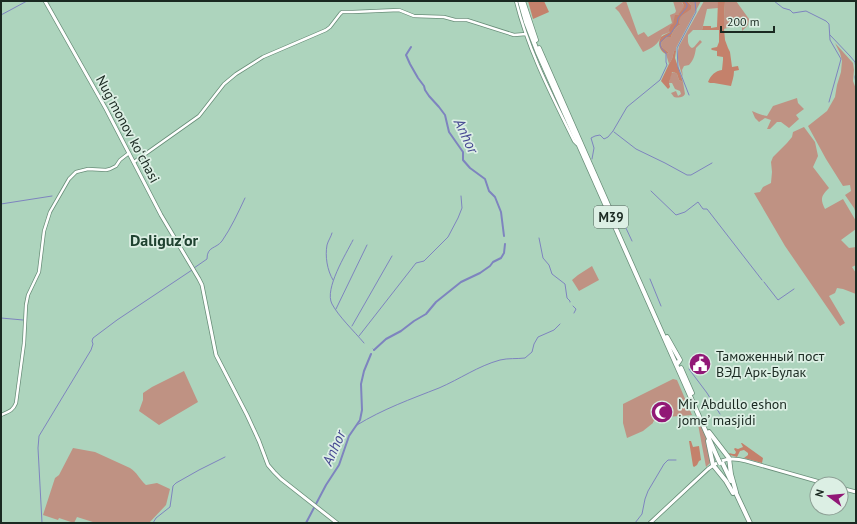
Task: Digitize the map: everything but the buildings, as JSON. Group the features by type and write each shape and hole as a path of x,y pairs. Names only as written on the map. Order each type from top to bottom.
{"highway":[{"name":"M39","path":"522,1 529,29 545,74 579,145 749,523"},
{"name":"M39","path":"522,1 560,104 667,337 680,360 676,361"},
{"path":"526,34 529,29"},
{"path":"707,432 730,458 735,493"},
{"path":"707,432 713,465 735,493"}],"main road":[{"name":"Nugʻmonov koʻchasi","path":"45,1 130,153 159,211 194,269 202,286 216,355 247,415 268,465 277,475 337,523"},
{"path":"650,523 705,471 713,465 730,458 751,462 809,479"}],"street":[{"name":"M39","path":"516,1 526,34 545,74"},
{"path":"134,162 199,116 224,84 236,74 260,58 326,30 342,12 399,10 414,16 444,17 455,20 468,20 514,35 526,34"},
{"path":"1,415 11,411 16,403 24,343 26,305 28,295 39,272 44,231 50,212 70,179 76,172 88,169 110,169 116,166 120,160 130,153"}],"shaded area":[{"path":"528,1 544,1 549,12 533,19"},
{"path":"622,1 626,1 638,35 644,32 648,37 672,23 670,15 676,11 673,1 681,1 684,6 678,15 675,15 675,20 670,32 662,35 654,46 643,52 619,12 615,8 623,2"},
{"path":"681,1 687,1 691,5 691,9 680,17 680,25 674,30 671,37 667,37 661,43 662,47 669,53 666,54 662,51 659,42 662,36 670,32 669,30 673,24 675,15 678,15 682,10 683,3"},
{"path":"687,1 701,1 676,48 676,51 674,51 669,64 666,54 669,53 662,47 661,43 667,37 671,37 674,30 680,25 680,16 691,5"},
{"path":"704,1 718,1 718,8 707,9 702,30 693,30 688,35 688,41 690,47 692,48 700,40 702,42 696,48 691,63 684,66 682,70 683,77 678,62 679,46"},
{"path":"718,1 725,1 725,40 730,52 732,67 738,66 739,70 734,71 731,86 708,82 710,77 717,71 722,70 723,57 717,56 717,51 711,49 717,47 719,42 719,30 702,30 703,26 711,26 711,28 717,27"},
{"path":"725,1 736,1 749,19 748,25 742,31 742,25 740,24 724,29"},
{"path":"835,43 853,63 854,70 853,81 856,89 856,214 854,208 845,195 851,191 850,185 843,186 808,126 827,111 835,97 842,61"},
{"path":"674,51 676,51 675,58 683,82 679,80 677,74 672,72 669,83 670,87 668,89 661,81 672,59"},
{"path":"674,72 677,74 679,80 683,82 685,94 677,98 671,93 676,91 678,96 681,94 680,91 675,89 672,83 669,83 671,73"},
{"path":"797,98 798,103 804,109 796,115 799,119 789,128 781,122 777,122 770,129 767,129 771,120 765,118 759,122 755,118 752,111 767,116 773,106"},
{"path":"804,127 815,142 818,156 813,167 829,188 824,193 822,198 822,203 825,209 843,199 856,221 856,229 841,240 849,248 856,247 856,265 852,267 856,273 856,294 837,288 835,293 829,296 845,323 840,326 785,246 754,193 760,192 763,187 771,183 771,162 773,157 792,137 793,132"},
{"path":"592,266 599,280 579,291 572,280"},
{"path":"184,371 198,402 159,425 139,411 143,400 143,393"},
{"path":"673,379 677,380 692,415 658,417 643,431 627,438 623,423 623,404"},
{"path":"698,418 706,436 711,462 706,467 697,419"},
{"path":"689,441 691,441 693,447 699,446 701,460 694,467 693,466"},
{"path":"741,443 763,458 762,463 744,458 748,455 748,453 744,450 740,451 737,457 730,455 729,453 735,454 735,448 738,449 743,447"},
{"path":"73,448 95,452 130,468 146,485 157,483 170,489 166,505 149,523 96,523 77,517 74,523 43,515 55,478 59,475"}],"waterway":[{"path":"1,15 27,1"},
{"path":"592,159 594,148 591,138 600,135 604,139 608,137 627,107 660,80 667,65 666,53 661,47 660,43 672,32 677,24 678,18 687,7 687,4 684,1"},
{"path":"689,95 678,67 677,48 696,12 695,1"},
{"path":"774,1 793,13 806,11 829,24 830,40 841,59 829,102"},
{"path":"830,35 855,62 856,69"},
{"name":"Anhor","path":"411,47 406,55 410,64 429,96 445,115 449,132 463,152 463,160 470,168 485,179 489,191 495,197 501,212 504,236"},
{"path":"856,72 856,84"},
{"path":"614,132 636,149 687,175 691,175 712,163"},
{"path":"651,191 676,215 685,212 698,202 703,209 707,209 762,280"},
{"path":"1,204 52,196"},
{"path":"359,336 416,263 424,261 448,237 462,208 461,196"},
{"path":"194,268 207,259 207,255 210,250 220,244 245,198"},
{"path":"618,211 632,241"},
{"path":"332,233 327,245 326,254 328,267 333,280"},
{"path":"539,238 543,258 549,265 552,274 565,284 567,298 570,302"},
{"path":"353,240 333,281 330,298 339,314 364,343"},
{"name":"Anhor","path":"374,350 386,339 426,314 436,302 461,282 480,273 493,262 501,258 504,253 505,244"},
{"path":"336,309 367,245"},
{"path":"352,326 392,256"},
{"path":"42,523 38,448 39,436 91,350 93,338 117,320 192,270"},
{"path":"650,279 661,306"},
{"path":"764,282 778,300 794,289"},
{"path":"573,306 576,309 574,313"},
{"path":"1,318 23,320"},
{"path":"357,425 387,409 439,388 484,366 503,359 525,358 532,352 538,337 554,330 560,324"},
{"name":"Anhor","path":"306,523 326,485 339,465 349,436 360,420 362,410 361,384 364,371 371,354"},
{"path":"689,369 707,393 720,414"},
{"path":"153,523 156,518 170,507 173,486 176,483 225,457"},
{"path":"635,523 642,514 648,491 664,464 668,460 676,460"}],"place":[{"name":"Таможенный пост ВЭД Арк-Булак","path":"700,364"},
{"name":"Mir Abdullo eshon jome’ masjidi","path":"662,412"}],"district":[{"name":"Daliguz'or","path":"164,240"}]}
